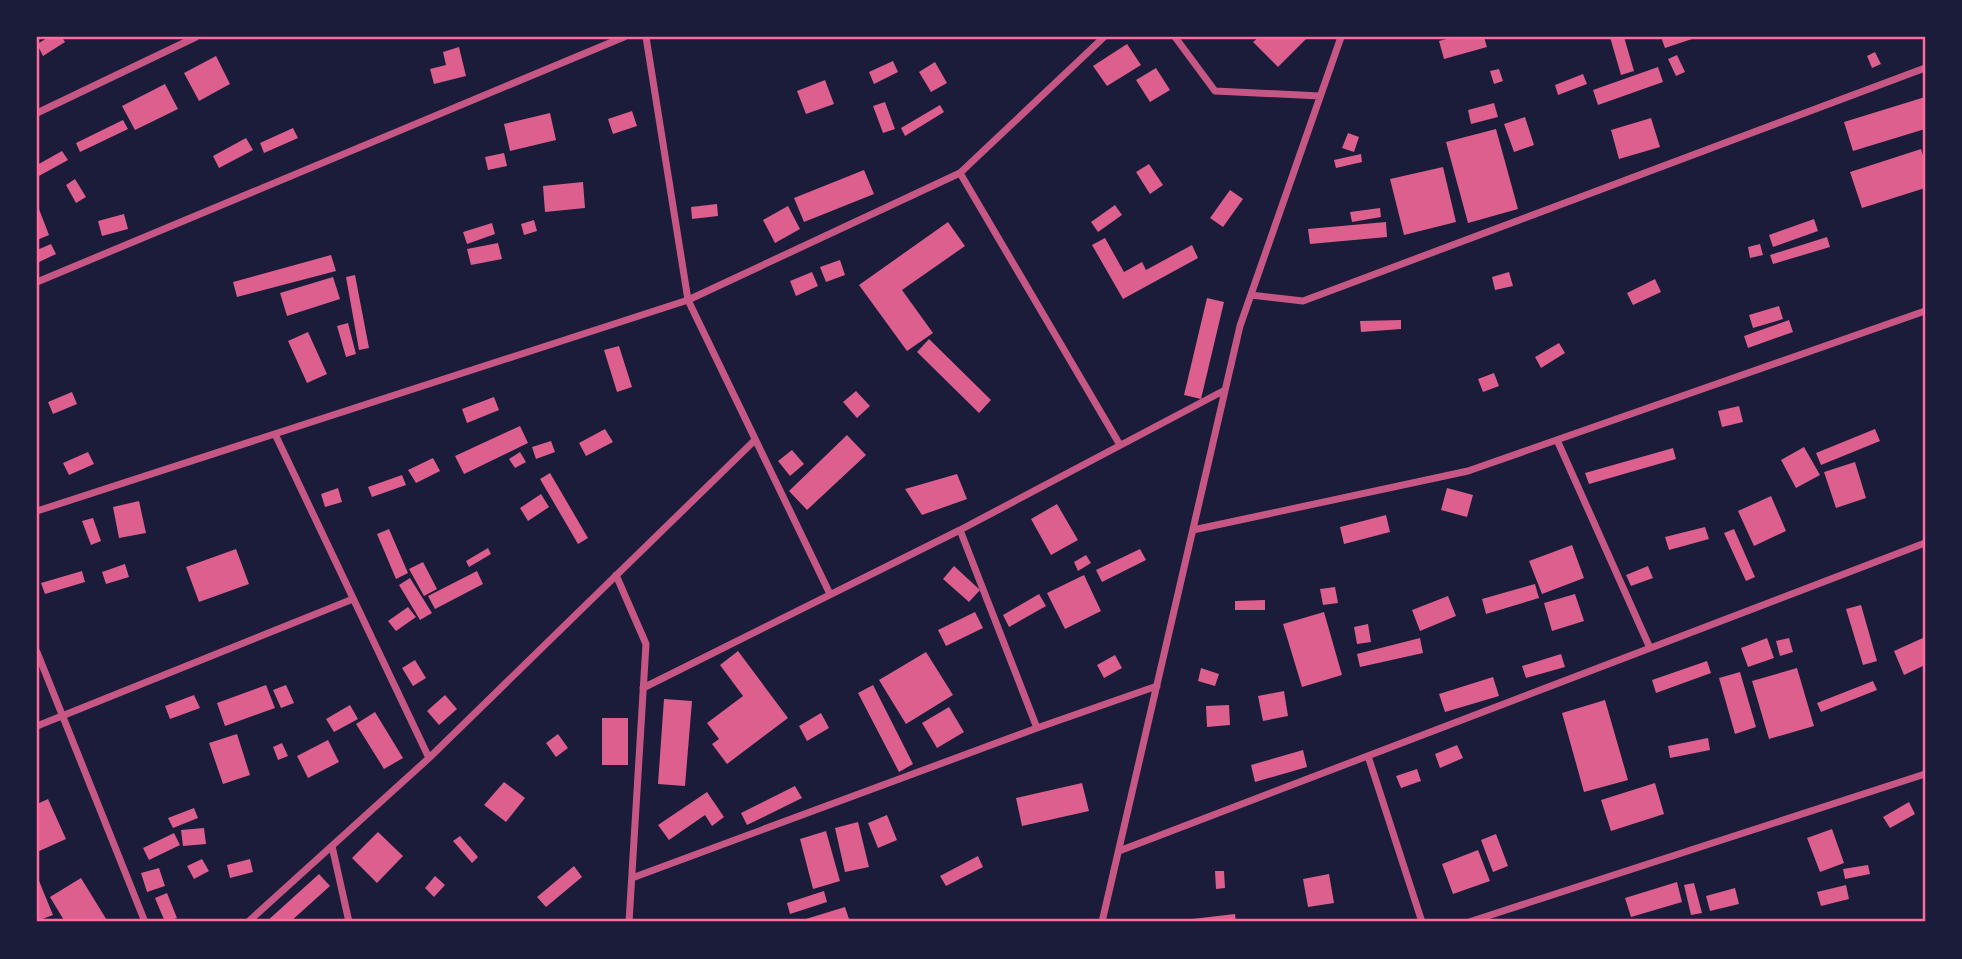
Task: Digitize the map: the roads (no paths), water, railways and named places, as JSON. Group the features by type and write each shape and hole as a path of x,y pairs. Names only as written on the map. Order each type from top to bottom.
{"street":[{"path":"37,113 195,37"},
{"path":"37,282 624,37"},
{"path":"646,37 688,300 830,594"},
{"path":"37,511 688,300 960,173 1104,37"},
{"path":"1175,37 1215,90 1320,96"},
{"path":"1102,922 1240,326 1341,37"},
{"path":"1251,295 1303,301 1925,68"},
{"path":"960,173 1120,445"},
{"path":"1193,530 1468,471 1925,311"},
{"path":"643,688 960,530 1225,390"},
{"path":"275,434 429,758"},
{"path":"248,922 429,758 755,440"},
{"path":"1556,440 1650,648"},
{"path":"960,530 1037,728"},
{"path":"1119,851 1925,543"},
{"path":"616,575 646,644 629,922"},
{"path":"37,726 353,599"},
{"path":"37,652 145,922"},
{"path":"632,878 1157,686"},
{"path":"1367,756 1422,922"},
{"path":"1469,922 1925,774"},
{"path":"332,846 349,922"}]}
